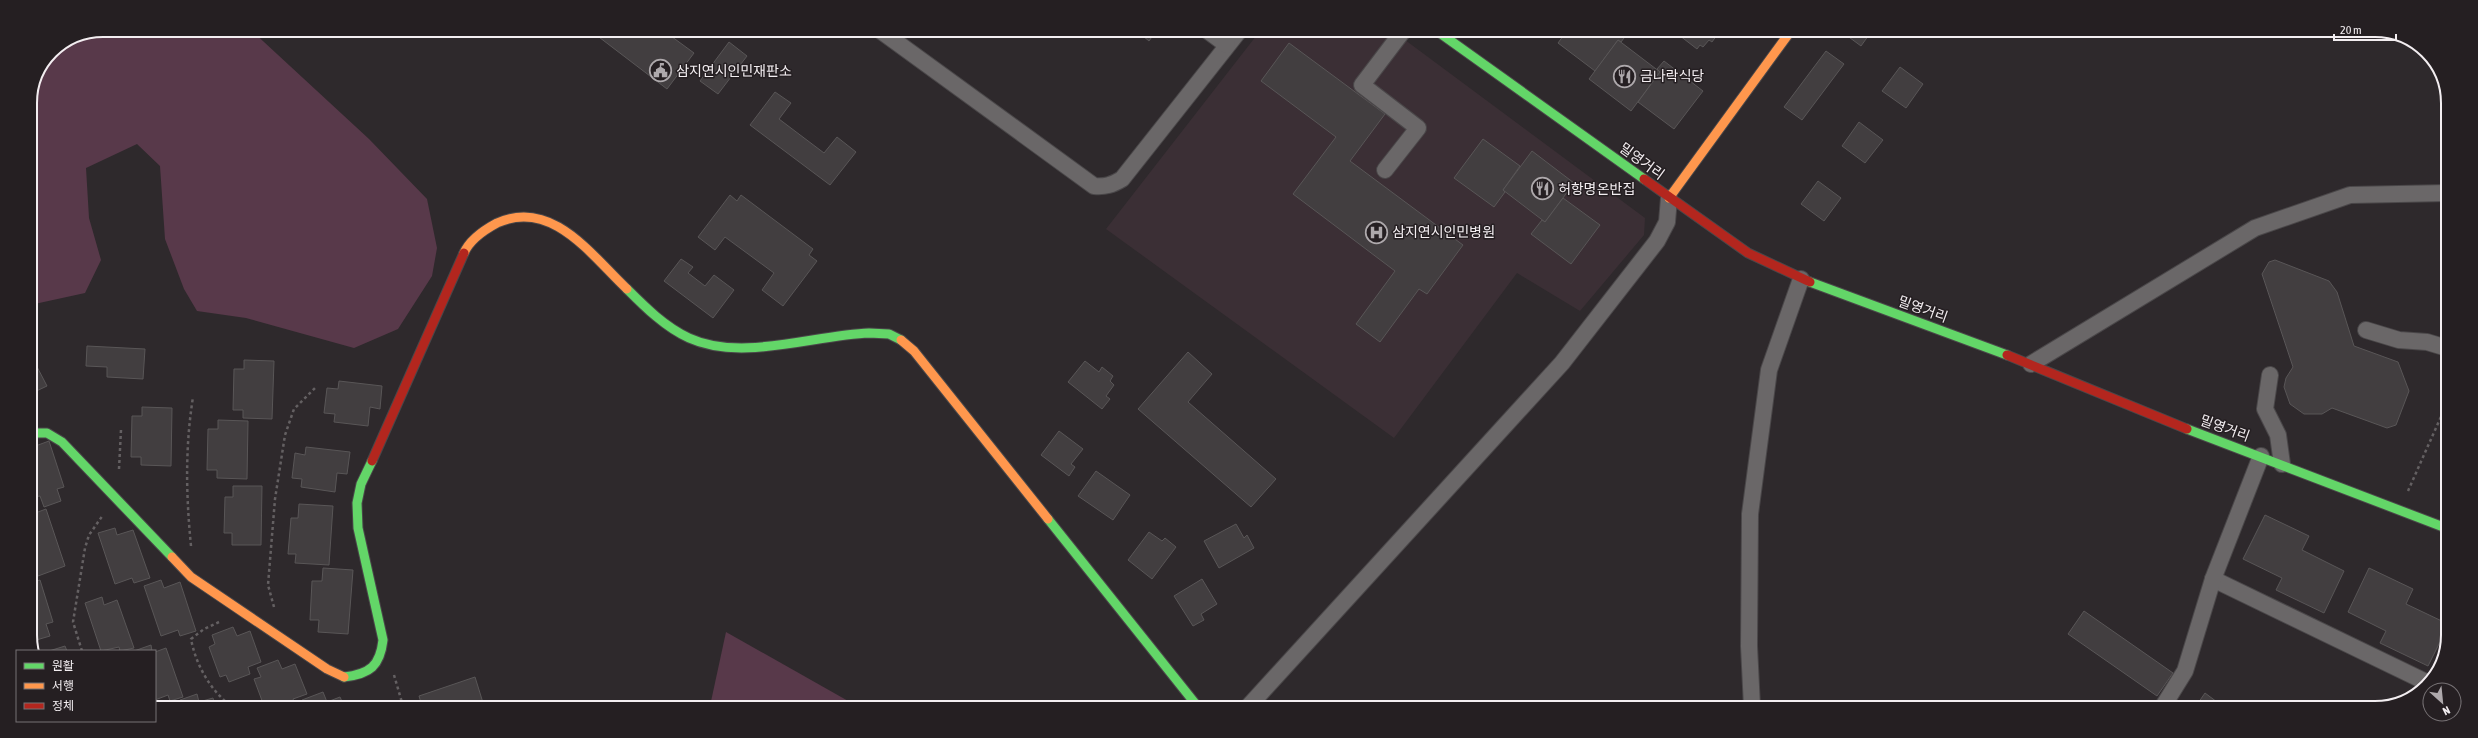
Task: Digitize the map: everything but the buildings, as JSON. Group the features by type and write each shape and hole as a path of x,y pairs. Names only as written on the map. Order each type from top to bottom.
{"street":[{"path":"889,37 1094,186 1102,187 1112,185 1122,179 1234,37"},
{"path":"1216,37 1227,45"},
{"path":"1385,170 1418,128 1362,85 1398,37"},
{"name":"밀영거리","path":"1445,37 1748,253 1801,279 2031,364 2174,424 2441,526"},
{"path":"1253,701 1562,363 1657,241 1667,222 1669,198 1786,37"},
{"path":"2031,364 2255,228 2350,195 2441,192"},
{"path":"37,433 47,433 62,442 191,577 236,610 327,669 344,677 359,675 372,668 381,657 382,640 358,528 357,503 361,484 386,433 467,245 480,231 502,220 524,217 546,219 568,234 664,322 689,338 710,346 741,348 867,332 900,338 914,351 1193,701"},
{"path":"1752,701 1749,646 1750,514 1769,370 1801,279"},
{"path":"2366,330 2398,340 2427,342 2441,346"},
{"path":"2270,375 2265,409 2278,435 2282,464"},
{"path":"2166,701 2185,671 2212,579 2261,456"},
{"path":"2212,579 2423,681"}],"path":[{"path":"278,614 268,585 275,499 285,435 294,410 315,388"},
{"path":"191,577 195,567 191,551 186,495 187,438 193,397"},
{"path":"2400,510 2441,417"},
{"path":"82,650 73,622 85,548 89,535 117,499 121,430"},
{"path":"225,701 203,674 191,639 204,629 229,618 236,610"},
{"path":"381,657 390,662 402,701"}],"shaded area":[{"path":"259,37 369,139 427,199 437,248 432,276 398,329 354,348 246,318 197,311 184,289 165,239 160,166 137,144 86,168 89,218 101,260 85,293 37,303 37,103 38,90 42,78 56,56 78,42 90,38"},
{"name":"삼지연시인민병원","path":"1255,37 1401,37 1645,218 1644,235 1580,311 1517,273 1394,438 1106,229"},
{"path":"726,632 848,701 711,701"}],"traffic: fast":[{"path":"1445,37 1644,179"},
{"path":"1810,282 2007,355"},
{"path":"627,289 648,310 672,328 689,338 709,345 731,348 754,347 869,333 889,334 901,340"},
{"path":"2187,429 2441,526"},
{"path":"37,433 47,433 62,442 172,557"},
{"path":"344,677 361,674 367,671 376,662 382,649 383,640 358,528 357,503 361,484 372,461"},
{"path":"1048,519 1193,701"}],"traffic: slow":[{"path":"1669,198 1786,37"},
{"path":"464,253 474,239 497,223 517,217 535,218 553,224 569,234 585,247 627,289"},
{"path":"901,340 914,351 1048,519"},
{"path":"172,557 191,577 327,669 344,677"}],"traffic: jam":[{"path":"1644,179 1748,253 1810,282"},
{"path":"372,461 464,253"},
{"path":"2007,355 2187,429"}],"place":[{"name":"삼지연시인민재판소","path":"661,71"},
{"name":"금나락식당","path":"1624,76"},
{"name":"허항명온반집","path":"1543,189"},
{"name":"삼지연시인민병원","path":"1377,232"}]}
